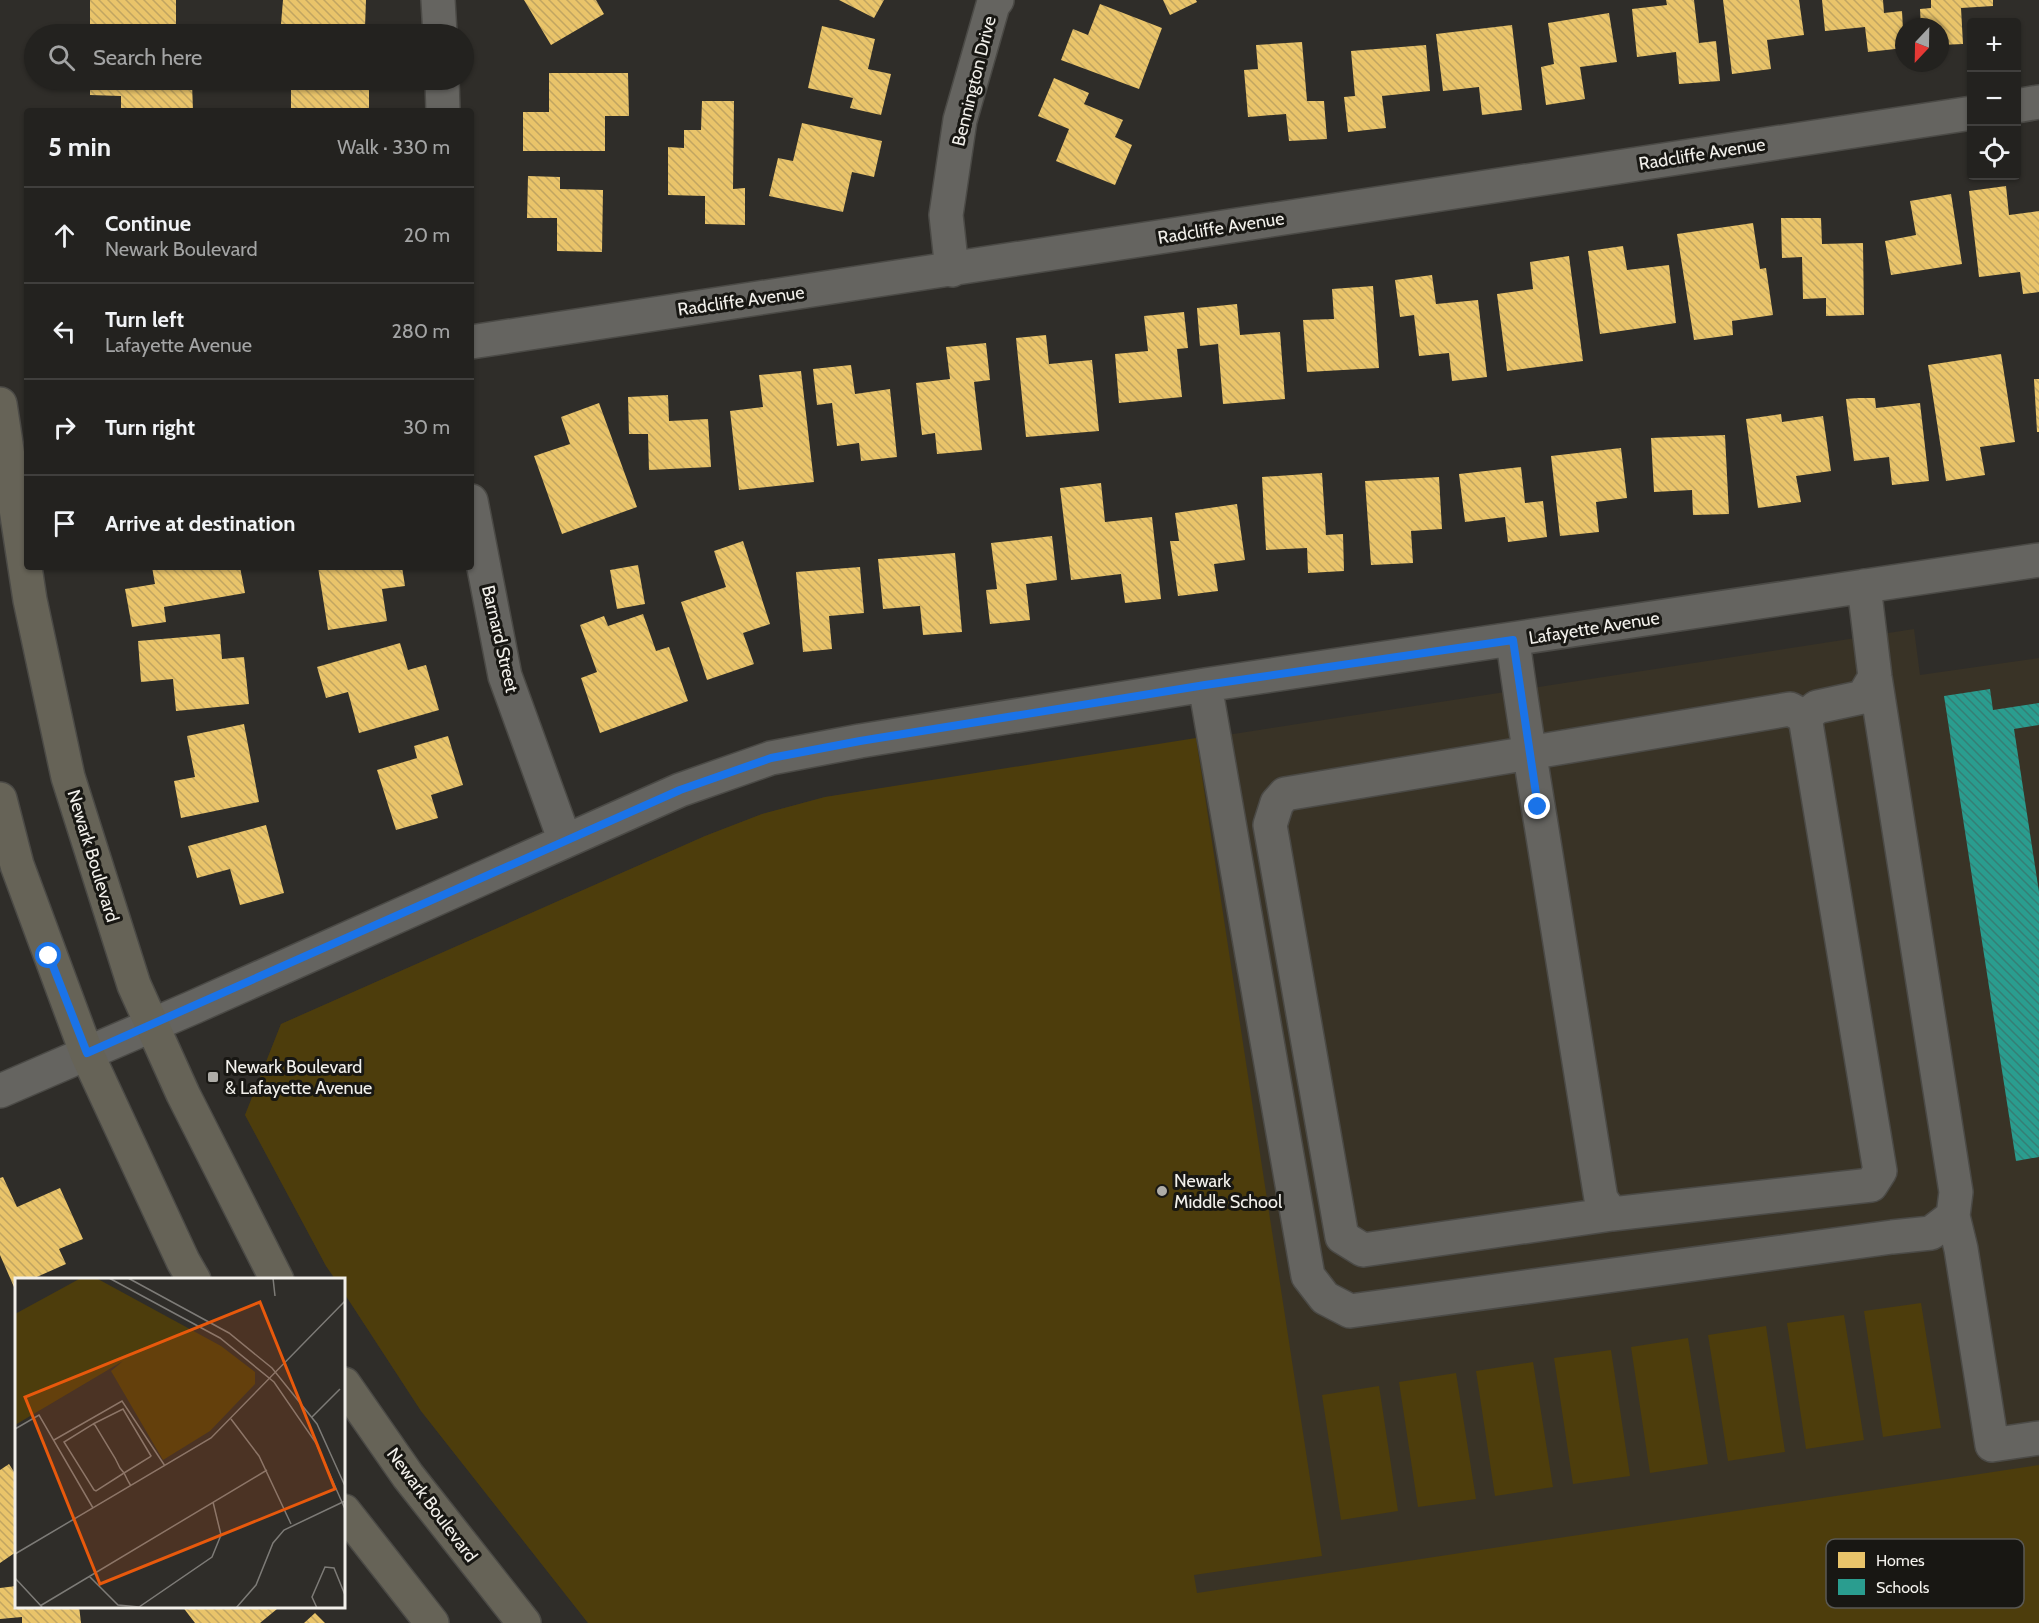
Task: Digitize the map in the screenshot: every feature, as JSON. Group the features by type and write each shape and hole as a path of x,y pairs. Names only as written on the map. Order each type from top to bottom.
{"main road":[{"name":"Newark Boulevard","path":"0,404 24,561"},
{"name":"Newark Boulevard","path":"25,570 69,777 134,985 188,1104 276,1278"},
{"path":"0,799 16,866 87,1053 193,1278"},
{"name":"Newark Boulevard","path":"345,1385 408,1476 524,1623"},
{"path":"345,1512 432,1623"}],"street":[{"path":"438,0 439,24"},
{"name":"Bennington Drive","path":"952,270 946,215 960,120 993,5 997,0"},
{"path":"442,90 443,108"},
{"path":"2021,105 2039,102"},
{"name":"Radcliffe Avenue","path":"474,342 1967,114"},
{"name":"Barnard Street","path":"474,516 505,676 565,841"},
{"name":"Lafayette Avenue","path":"0,1091 680,790 771,758 860,741 1205,685 2039,560"},
{"path":"1864,586 1875,677 1956,1192 1953,1216 1961,1249 1992,1445 2039,1438"},
{"path":"1513,640 1601,1199 1612,1214"},
{"path":"1805,717 1817,707 1863,697 1875,677"},
{"path":"1205,685 1308,1276 1326,1298 1350,1311 1931,1233 1953,1216"},
{"path":"1791,709 1805,717 1880,1171 1871,1185 1612,1214 1363,1250 1342,1237 1270,825 1277,803 1285,794 1791,709"}],"shaded area":[{"name":"Newark Middle School","path":"1914,629 1920,675 2039,658 2039,1623 588,1623 421,1411 345,1295 345,1278 334,1278 326,1266 245,1115 281,1024 705,836 762,814 825,797"},
{"path":"1196,738 1322,1556 1194,1575 1197,1593 2039,1465 2039,1623 588,1623 421,1411 345,1295 345,1278 334,1278 326,1266 245,1115 281,1024 705,836 762,814 825,797"},
{"path":"1921,1303 1941,1428 1883,1437 1864,1311"},
{"path":"1844,1315 1864,1440 1806,1449 1787,1323"},
{"path":"1766,1326 1785,1452 1728,1461 1708,1335"},
{"path":"1688,1338 1708,1464 1650,1473 1631,1347"},
{"path":"1611,1350 1630,1476 1573,1484 1554,1358"},
{"path":"1533,1362 1553,1487 1495,1496 1476,1371"},
{"path":"1456,1373 1476,1499 1418,1507 1399,1382"},
{"path":"1379,1386 1398,1511 1341,1520 1322,1395"}],"building: Homes":[{"path":"90,0 176,0 176,24 90,24"},
{"path":"283,0 366,0 365,24 281,24"},
{"path":"524,0 596,0 604,14 551,45"},
{"path":"839,0 884,0 874,18"},
{"path":"1163,0 1196,0 1197,2 1170,15"},
{"path":"1666,0 1694,0 1699,43 1716,41 1720,81 1679,84 1676,52 1637,57 1632,9 1667,5"},
{"path":"1723,0 1799,0 1804,35 1767,40 1771,69 1732,74"},
{"path":"1822,0 1883,0 1884,13 1902,11 1902,18 1895,18 1895,49 1868,52 1865,27 1825,31"},
{"path":"1931,0 1993,0 1993,6 1961,8 1963,44 1949,45 1949,18 1920,18 1920,9 1931,8"},
{"path":"1100,4 1162,28 1139,89 1061,60 1073,29 1088,35"},
{"path":"1609,13 1617,62 1580,67 1585,99 1546,105 1541,67 1554,64 1548,23"},
{"path":"1512,25 1522,110 1482,115 1479,87 1443,91 1436,34"},
{"path":"822,26 875,39 868,69 891,74 881,115 850,108 853,98 808,88"},
{"path":"1302,42 1307,101 1324,101 1327,139 1289,141 1286,114 1248,117 1244,70 1258,69 1256,45"},
{"path":"1426,45 1430,91 1382,96 1386,128 1348,132 1344,97 1355,96 1351,51"},
{"path":"549,73 628,73 629,116 605,116 605,151 523,151 523,112 549,112"},
{"path":"1054,78 1089,93 1084,104 1123,120 1115,137 1132,145 1115,185 1056,161 1069,129 1038,116"},
{"path":"90,90 192,90 193,108 121,108 121,96 90,95"},
{"path":"291,90 369,90 369,108 291,108"},
{"path":"702,101 734,101 733,189 745,188 745,225 705,224 705,196 668,195 668,147 684,148 684,130 701,130"},
{"path":"802,123 882,141 874,177 852,172 843,212 769,196 778,158 793,161"},
{"path":"528,176 560,177 560,189 603,190 602,252 557,251 557,218 527,218"},
{"path":"2006,186 2009,215 2039,211 2039,292 2023,294 2020,272 1979,277 1969,191"},
{"path":"1951,194 1962,264 1891,275 1885,241 1916,235 1910,201"},
{"path":"1781,218 1821,218 1822,244 1863,243 1864,315 1826,316 1826,298 1803,299 1802,257 1782,258"},
{"path":"1753,223 1760,269 1766,268 1773,315 1732,321 1733,335 1694,340 1677,234"},
{"path":"1623,246 1627,270 1669,265 1676,323 1600,334 1588,251"},
{"path":"1569,256 1583,361 1507,371 1497,294 1533,289 1530,262"},
{"path":"1432,275 1436,304 1478,300 1487,377 1452,381 1449,353 1419,356 1414,315 1400,317 1395,280"},
{"path":"1373,286 1379,368 1307,372 1303,320 1334,319 1332,289"},
{"path":"1237,304 1240,335 1280,332 1285,399 1223,404 1218,344 1200,346 1197,308"},
{"path":"1184,312 1188,348 1177,349 1182,397 1119,403 1115,354 1148,351 1144,316"},
{"path":"1046,335 1049,364 1092,360 1099,431 1026,437 1016,338"},
{"path":"986,343 990,380 974,382 982,450 937,454 935,433 922,435 916,383 950,379 946,347"},
{"path":"2001,354 2015,442 1980,447 1985,475 1946,481 1928,365"},
{"path":"851,365 855,394 890,389 897,457 861,461 859,443 837,446 832,403 817,405 813,369"},
{"path":"801,371 814,482 739,490 730,411 763,407 759,375"},
{"path":"2034,379 2039,379 2039,432 2037,432"},
{"path":"668,395 669,421 708,419 711,467 649,470 648,434 629,434 628,397"},
{"path":"1875,398 1876,408 1920,403 1929,481 1892,485 1889,457 1854,461 1846,399"},
{"path":"599,403 637,507 562,534 534,456 570,444 561,417"},
{"path":"1781,414 1782,422 1823,416 1831,471 1796,476 1801,502 1758,508 1746,419"},
{"path":"1725,435 1729,514 1693,515 1692,490 1654,492 1651,438"},
{"path":"1621,448 1627,498 1596,502 1599,532 1560,536 1551,456"},
{"path":"1521,467 1525,503 1543,501 1547,537 1508,542 1505,517 1465,522 1459,474"},
{"path":"1322,473 1326,535 1343,534 1344,571 1308,573 1307,548 1266,550 1262,477"},
{"path":"1439,477 1442,529 1411,531 1413,563 1371,565 1365,481"},
{"path":"1101,483 1105,522 1152,517 1161,599 1125,603 1121,574 1071,580 1060,488"},
{"path":"1237,504 1245,560 1214,564 1218,591 1178,596 1170,541 1179,541 1175,513"},
{"path":"1052,536 1057,580 1026,584 1030,620 990,624 986,590 997,589 991,543"},
{"path":"743,541 770,624 743,633 754,664 707,680 681,602 726,587 714,551"},
{"path":"955,553 962,632 923,635 920,606 883,609 878,559"},
{"path":"638,565 645,604 617,609 610,570"},
{"path":"860,567 864,613 829,616 832,649 803,652 796,572"},
{"path":"153,570 241,570 245,593 164,607 166,622 132,627 125,589 155,584"},
{"path":"318,570 402,570 405,586 382,589 387,621 328,630"},
{"path":"643,614 656,651 669,647 688,701 600,733 581,678 597,672 580,625 604,616 608,626"},
{"path":"220,634 222,659 244,657 249,704 176,711 173,679 141,682 138,641"},
{"path":"400,643 408,670 426,665 439,710 359,733 348,692 326,698 317,667"},
{"path":"244,724 259,802 181,818 174,781 195,777 187,736"},
{"path":"448,736 463,785 431,795 438,818 396,830 377,770 417,758 414,746"},
{"path":"266,825 284,893 240,905 230,869 197,878 188,846"},
{"path":"3,1177 17,1207 60,1188 83,1239 59,1249 66,1264 34,1278 15,1278 14,1287 0,1255 0,1178"},
{"path":"9,1464 15,1473 15,1553 0,1563 0,1470"},
{"path":"15,1586 15,1608 79,1608 81,1623 22,1623 22,1617 0,1619 0,1588"},
{"path":"184,1608 277,1609 260,1623 195,1623"},
{"path":"315,1613 325,1623 304,1623"}],"building: Schools":[{"path":"1990,689 1993,710 2039,703 2039,725 2014,729 2039,892 2039,1157 2016,1161 1944,696"}],"place":[{"name":"Newark Boulevard & Lafayette Avenue","path":"213,1077"},
{"name":"Newark Middle School","path":"1162,1191"}],"route":[{"path":"49,956 87,1053 680,790 771,758 860,741 1205,685 1513,640 1538,807"}]}
